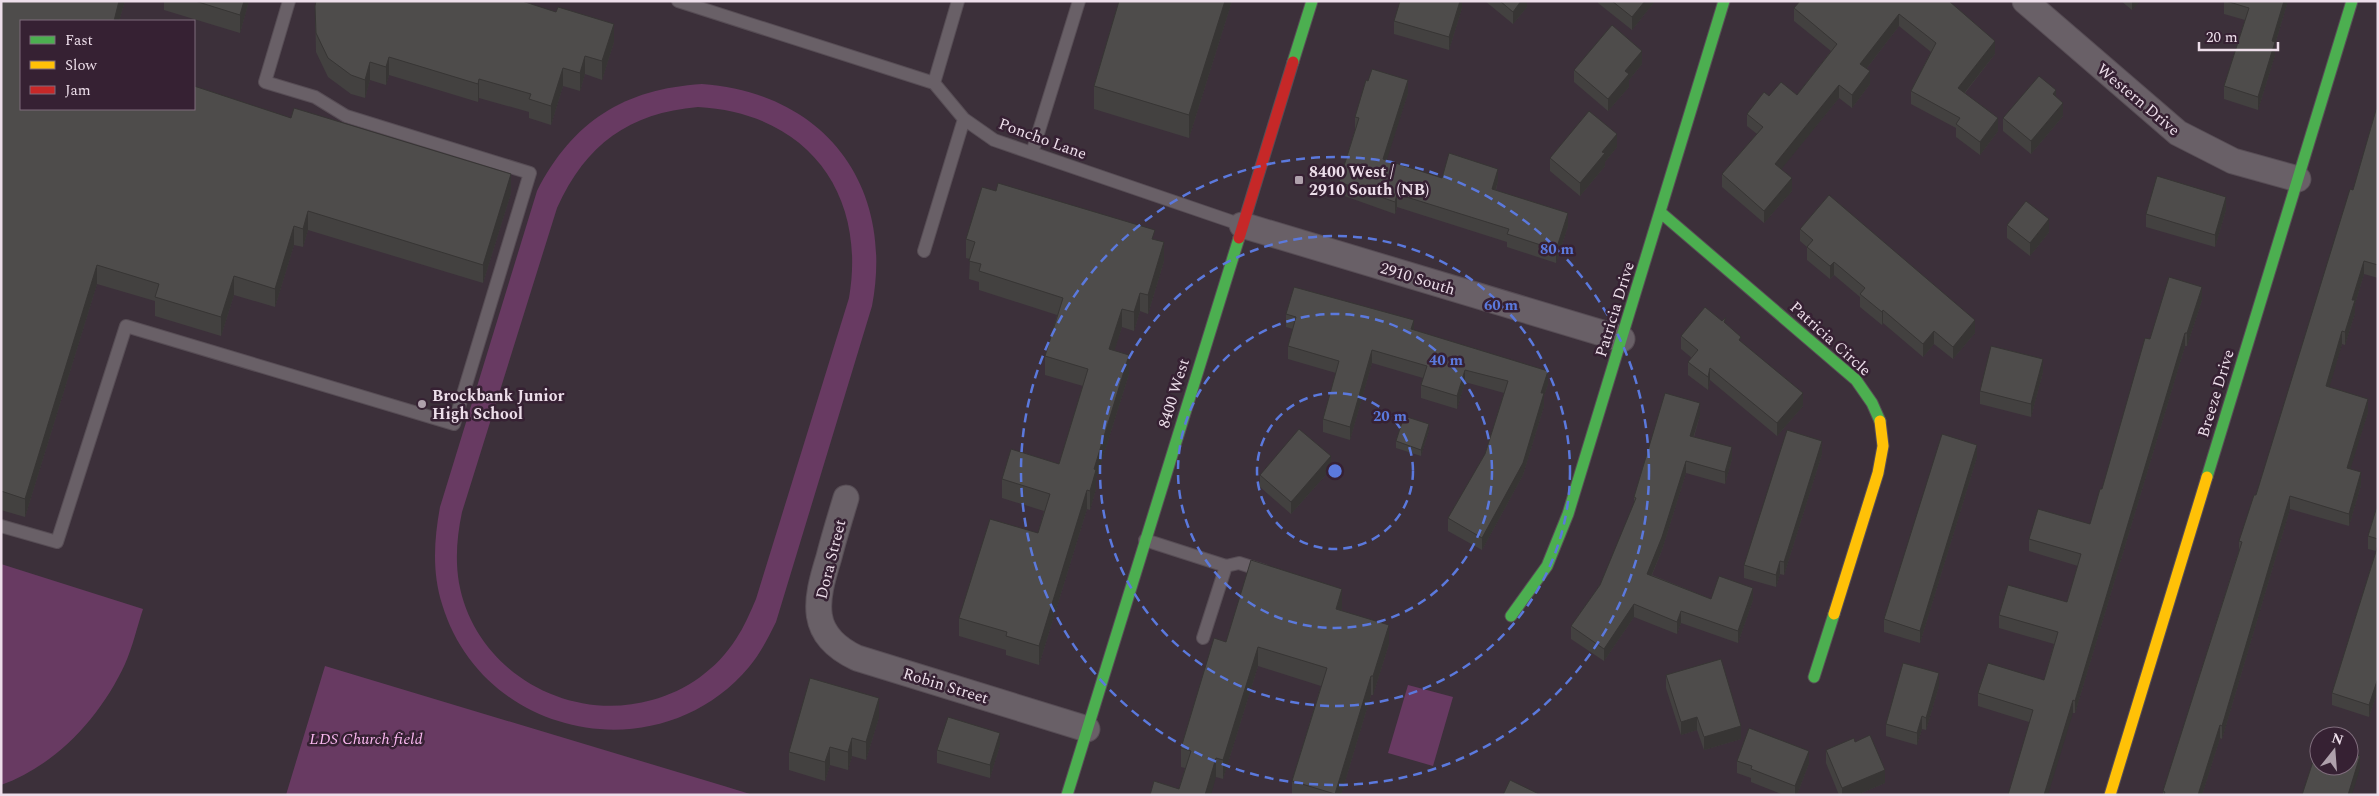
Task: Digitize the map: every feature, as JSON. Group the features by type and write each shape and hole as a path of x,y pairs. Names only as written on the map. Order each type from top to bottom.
{"street":[{"name":"8400 West","path":"1067,795 1312,1"},
{"name":"Patricia Drive","path":"1511,616 1535,584 1556,547 1622,339 1724,1"},
{"name":"Western Drive","path":"2025,1 2178,133 2234,161 2298,179"},
{"name":"Breeze Drive","path":"2110,795 2352,1"},
{"name":"Patricia Circle","path":"1660,212 1856,380 1876,406 1882,422 1884,451 1814,677"},
{"name":"2910 South","path":"1242,225 1622,339"},
{"name":"Dora Street","path":"820,620 818,596 821,581 846,498"},
{"name":"Robin Street","path":"820,620 833,643 857,658 1087,729"}],"lane":[{"path":"1,526 58,542 126,326 454,424 530,173 346,116 315,97 265,82 289,1"},
{"path":"678,1 934,83 958,1"},
{"path":"1032,152 1079,1"},
{"name":"Poncho Lane","path":"934,83 964,119 994,140 1242,225"},
{"path":"924,251 964,119"},
{"path":"1145,540 1226,566 1239,563 1275,574"},
{"path":"1203,638 1226,566"}],"green space":[{"path":"702,84 745,91 783,105 815,126 841,153 860,185 872,222 876,262 872,306 776,622 757,657 749,667 712,701 669,721 623,729 577,726 533,711 494,685 463,650 442,604 439,592 435,568 438,519 440,507 537,191 567,145 584,128 604,113 625,102 648,93 674,87","holes":["698,107 737,113 770,125 798,142 821,165 838,193 848,225 852,260 849,298 756,599 742,630 728,650 710,669 689,685 652,700 620,705 589,704 558,697 530,684 505,665 484,642 468,614 459,583 457,565 462,512 557,208 582,166 612,136 651,116 673,110"]},
{"path":"1,564 143,609 125,664 115,683 90,720 59,752 41,765 1,785"},
{"name":"LDS Church field","path":"325,666 724,786 753,795 286,795"},
{"path":"1408,685 1453,697 1433,766 1388,753"}],"building":[{"path":"1,1 119,1 114,20 20,20 20,110 195,110 195,86 291,118 294,108 511,174 483,265 308,211 303,229 294,226 275,289 234,276 221,317 155,297 159,284 97,265 25,499 1,491"},
{"path":"195,1 244,1 240,15"},
{"path":"316,1 522,1 556,12 558,7 614,24 602,61 585,56 580,73 563,68 551,106 529,99 531,94 479,79 478,84 389,57 386,67 370,62 365,80 351,75 328,58 316,33"},
{"path":"1119,1 1225,1 1189,115 1094,86"},
{"path":"1400,1 1460,1 1449,37 1394,21"},
{"path":"1500,1 1521,1 1513,12"},
{"path":"1612,1 1645,1 1632,17"},
{"path":"1800,1 1949,1 1995,41 1958,88 1998,118 1980,142 1956,124 1960,118 1911,91 1936,43 1899,14 1860,64 1870,71 1852,95 1839,85 1775,164 1792,178 1764,211 1722,174 1763,127 1747,114 1764,92 1769,96 1781,82 1797,95 1837,44 1794,8"},
{"path":"2226,1 2284,1 2272,41 2275,42 2258,97 2224,86 2249,8"},
{"path":"1612,25 1642,51 1625,71 1629,74 1608,99 1574,70"},
{"path":"1372,69 1408,80 1383,159 1442,178 1449,153 1498,169 1492,189 1568,213 1556,250 1507,234 1509,229 1397,194 1395,202 1339,182 1359,118 1355,117 1366,80 1368,81"},
{"path":"2039,76 2056,90 2053,94 2063,103 2031,141 2003,118"},
{"path":"2378,103 2378,265 2364,261 2352,300 2355,300 2345,332 2342,331 2326,386 2368,399 2347,468 2361,472 2349,514 2290,496 2222,726 2220,725 2198,795 2164,795 2165,792 2163,791 2242,542 2239,541 2254,495 2256,495 2350,189 2353,190"},
{"path":"1589,111 1617,134 1602,152 1605,153 1580,183 1550,158"},
{"path":"2157,176 2226,197 2215,235 2146,214"},
{"path":"998,183 1155,230 1152,239 1164,242 1148,295 1140,293 1134,312 1122,309 1109,349 1129,355 1094,469 1096,470 1090,491 1087,490 1039,646 1006,636 1007,632 959,618 990,519 1038,533 1050,494 1002,479 1011,449 1059,464 1088,369 1045,356 1063,298 979,271 981,264 969,261 975,242 966,239 982,187 996,191"},
{"path":"1829,195 1975,320 1953,347 1934,331 1923,344 1883,310 1882,312 1860,294 1865,288 1834,262 1830,266 1807,247 1813,240 1800,229"},
{"path":"2026,201 2049,219 2030,243 2007,225"},
{"path":"2169,277 2202,287 2187,333 2185,333 2075,701 2073,700 2044,795 2008,795 2033,710 1978,693 1988,663 2044,680 2058,632 1999,615 2008,585 2067,602 2081,554 2029,539 2038,509 2090,524 2100,489 2102,489 2145,338 2150,339"},
{"path":"1294,287 1414,320 1411,329 1548,371 1541,393 1544,393 1523,463 1482,538 1448,518 1485,454 1508,381 1465,370 1457,396 1421,385 1427,366 1372,350 1350,427 1323,419 1339,361 1288,346 1296,317 1286,314"},
{"path":"1705,307 1722,321 1726,317 1724,322 1741,337 1739,340 1803,393 1777,423 1710,368 1708,377 1688,362 1698,350 1681,336"},
{"path":"1991,346 2043,359 2031,404 1980,391"},
{"path":"1665,393 1700,403 1690,436 1732,447 1725,472 1686,461 1662,537 1647,574 1711,599 1719,576 1753,588 1738,631 1681,611 1677,622 1634,604 1604,649 1571,626 1600,585 1636,498 1634,497"},
{"path":"1404,416 1429,424 1421,450 1396,441"},
{"path":"1299,429 1331,456 1291,502 1260,475"},
{"path":"1787,430 1822,441 1784,562 1780,561 1776,575 1744,565"},
{"path":"1942,434 1977,445 1920,631 1884,619"},
{"path":"2378,503 2378,539 2368,536"},
{"path":"2378,545 2378,678 2369,705 2332,693"},
{"path":"1251,560 1342,589 1336,609 1389,625 1373,676 1371,676 1335,794 1292,781 1327,668 1258,647 1223,760 1216,758 1205,795 1150,795 1154,781 1179,789 1191,751 1181,748 1214,638 1226,642"},
{"path":"1721,659 1741,726 1704,737 1697,717 1681,722 1666,675"},
{"path":"1903,663 1939,673 1926,718 1922,716 1917,733 1886,724"},
{"path":"810,678 879,698 866,742 852,738 848,752 830,747 825,762 789,752"},
{"path":"948,717 1000,733 990,765 937,750"},
{"path":"1749,728 1809,751 1795,786 1751,769 1752,766 1737,761"},
{"path":"1870,735 1885,770 1842,788 1826,750 1854,738 1855,742"},
{"path":"2309,774 2309,776 2354,776 2348,795 2302,795"},
{"path":"1510,780 1541,795 1503,795"}],"traffic: fast":[{"path":"1293,62 1312,1"},
{"path":"1511,616 1547,566 1568,514 1724,1"},
{"path":"2207,477 2352,1"},
{"path":"1660,212 1856,380 1872,403 1880,421"},
{"path":"1067,795 1239,238"},
{"path":"1814,677 1834,614"}],"traffic: slow":[{"path":"1834,614 1878,473 1883,446 1880,421"},
{"path":"2110,795 2207,477"}],"traffic: jam":[{"path":"1239,238 1293,62"}],"place":[{"name":"8400 West / 2910 South (NB)","path":"1299,180"},
{"name":"Brockbank Junior High School","path":"422,404"}]}
